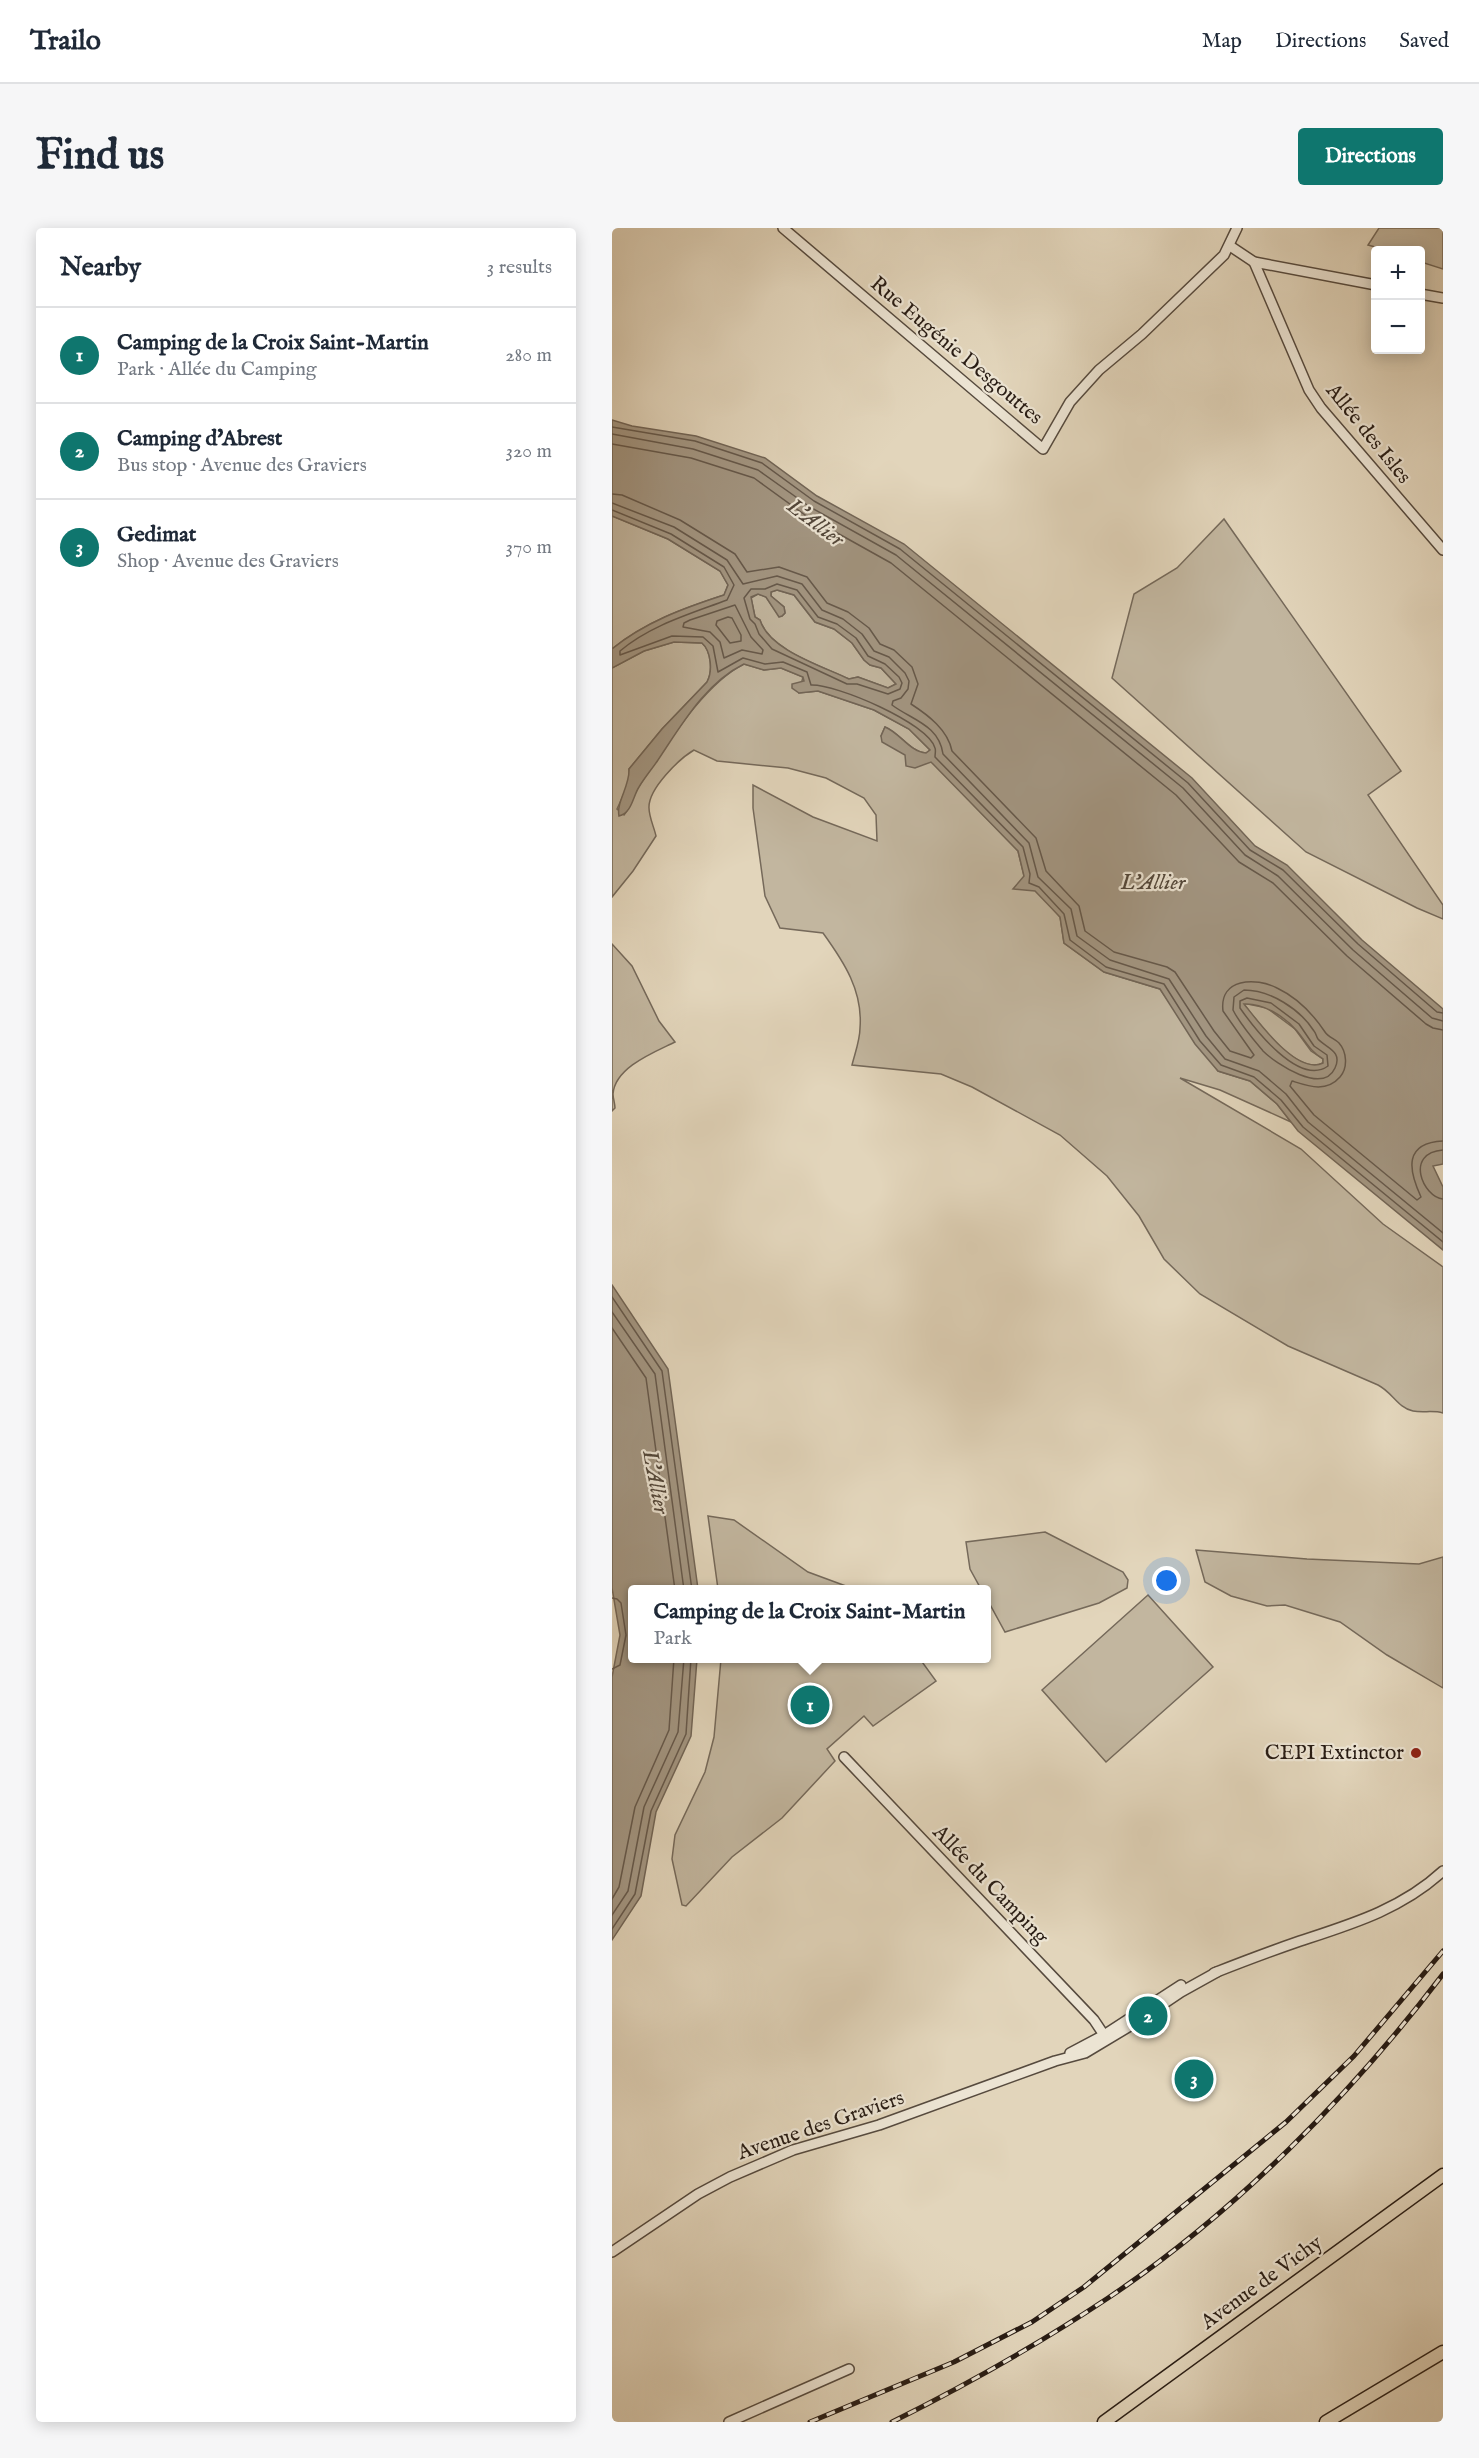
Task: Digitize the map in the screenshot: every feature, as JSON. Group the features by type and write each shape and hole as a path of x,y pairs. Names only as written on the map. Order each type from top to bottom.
{"main road":[{"name":"Avenue de Vichy","path":"1104,2422 1443,2175"},
{"path":"1326,2422 1443,2352"}],"street":[{"name":"Rue Eugénie Desgouttes","path":"783,228 1042,449 1070,402 1099,370 1142,334 1224,255 1237,228"},
{"path":"1230,246 1254,262 1371,284"},
{"name":"Allée des Isles","path":"1254,262 1310,390 1321,408 1443,550"},
{"path":"1425,295 1443,298"},
{"name":"Allée du Camping","path":"843,1756 1094,2020 1106,2038"},
{"name":"Avenue des Graviers","path":"612,2252 698,2194 730,2177 793,2150 879,2125 1055,2061 1085,2053 1106,2038 1217,1972 1245,1960 1374,1916 1416,1893 1443,1871"},
{"path":"729,2422 849,2369"}],"shaded area":[{"path":"1379,228 1443,228 1443,269 1425,263 1425,246 1368,245"},
{"path":"612,516 668,539 720,571 728,585 724,595 651,623 612,649"},
{"path":"1224,519 1401,771 1368,795 1443,905 1443,919 1306,852 1112,678 1134,594 1177,568"},
{"path":"777,590 794,595 815,622 834,629 852,643 864,660 870,665 881,668 896,684 888,688 858,677 849,679 811,663 774,640 765,631 760,620 755,617 751,598 758,594 766,597 779,616 782,616 785,613 784,607 771,596 771,592"},
{"path":"674,642 702,643 709,656 709,677 629,769 630,781 617,809 624,815 639,786 686,718 714,686 744,664 764,670 781,668 803,677 799,693 818,691 874,710 909,729 930,750 926,753 920,752 885,727 881,736 926,763 931,761 1018,851 1024,876 1060,917 1064,943 1104,972 1160,989 1218,1071 1250,1081 1277,1104 1291,1122 1220,1090 1180,1078 1301,1149 1383,1224 1443,1267 1443,1413 1417,1412 1408,1409 1378,1385 1288,1346 1200,1294 1164,1259 1139,1216 1107,1176 1060,1135 972,1087 941,1074 852,1065 860,1028 855,989 845,966 823,933 780,928 765,896 753,808 753,785 813,817 877,841 876,815 864,798 826,778 788,768 717,761 694,750 673,767 654,792 649,808 656,836 633,871 612,897 612,668 644,651"},
{"path":"612,944 632,966 659,1021 675,1042 628,1068 615,1084 613,1094 615,1108 612,1111"},
{"path":"1243,1003 1267,1008 1295,1029 1311,1051 1323,1059 1323,1063 1312,1065 1301,1062 1278,1045"},
{"path":"708,1516 734,1520 808,1572 843,1585 717,1585"},
{"path":"1045,1532 1123,1572 1128,1580 1127,1588 1099,1603 1005,1632 991,1606 991,1585 979,1585 970,1569 966,1542"},
{"path":"1196,1550 1307,1559 1419,1564 1443,1557 1443,1688 1387,1655 1340,1622 1285,1605 1267,1606 1231,1596 1205,1582"},
{"path":"1148,1595 1213,1667 1106,1762 1042,1690"},
{"path":"721,1663 923,1663 936,1681 873,1726 864,1716 827,1749 835,1761 782,1818 732,1857 686,1906 682,1905 672,1859 675,1835 705,1772 714,1737"}],"water":[{"name":"L'Allier","path":"612,420 632,426 696,436 765,458 817,496 904,544 1192,778 1255,846 1287,865 1362,940 1443,1009 1443,1164 1433,1166 1443,1187 1443,1250 1298,1131 1277,1104 1250,1081 1218,1071 1195,1044 1160,989 1104,972 1064,943 1060,917 1035,891 1013,889 1024,876 1018,851 931,762 915,768 906,766 905,755 882,742 881,736 885,727 920,752 926,753 930,750 909,729 874,710 818,691 799,693 792,688 792,684 804,681 803,677 781,668 764,670 744,664 717,682 695,706 641,783 627,811 619,816 619,805 629,769 662,729 707,682 710,667 709,656 702,643 674,642 644,651 612,668 612,649 651,623 724,595 728,585 720,571 668,539 612,516","holes":["777,590 794,595 815,622 834,629 852,643 864,660 870,665 881,668 896,684 888,688 858,677 849,679 811,663 774,640 765,631 760,620 755,617 751,597 758,594 766,597 779,617 785,613 784,607 771,596 771,592","1244,1004 1266,1008 1286,1020 1311,1049 1323,1059 1323,1063 1313,1065 1290,1055 1268,1034"]},
{"name":"L'Allier","path":"612,1285 668,1369 697,1585 628,1585 628,1663 697,1663 691,1736 656,1812 641,1896 612,1940 612,1677 620,1635 612,1588"}],"railway":[{"path":"810,2422 954,2362 1032,2322 1084,2287 1286,2122 1354,2056 1443,1951"},
{"path":"892,2422 975,2379 1056,2332 1155,2265 1201,2229 1289,2150 1330,2107 1370,2064 1443,1974"}],"place":[{"name":"Camping de la Croix Saint-Martin","path":"810,1705"},
{"name":"CEPI Extinctor","path":"1416,1753"},
{"name":"Camping d'Abrest","path":"1148,2016"},
{"name":"Gedimat","path":"1194,2079"}]}
